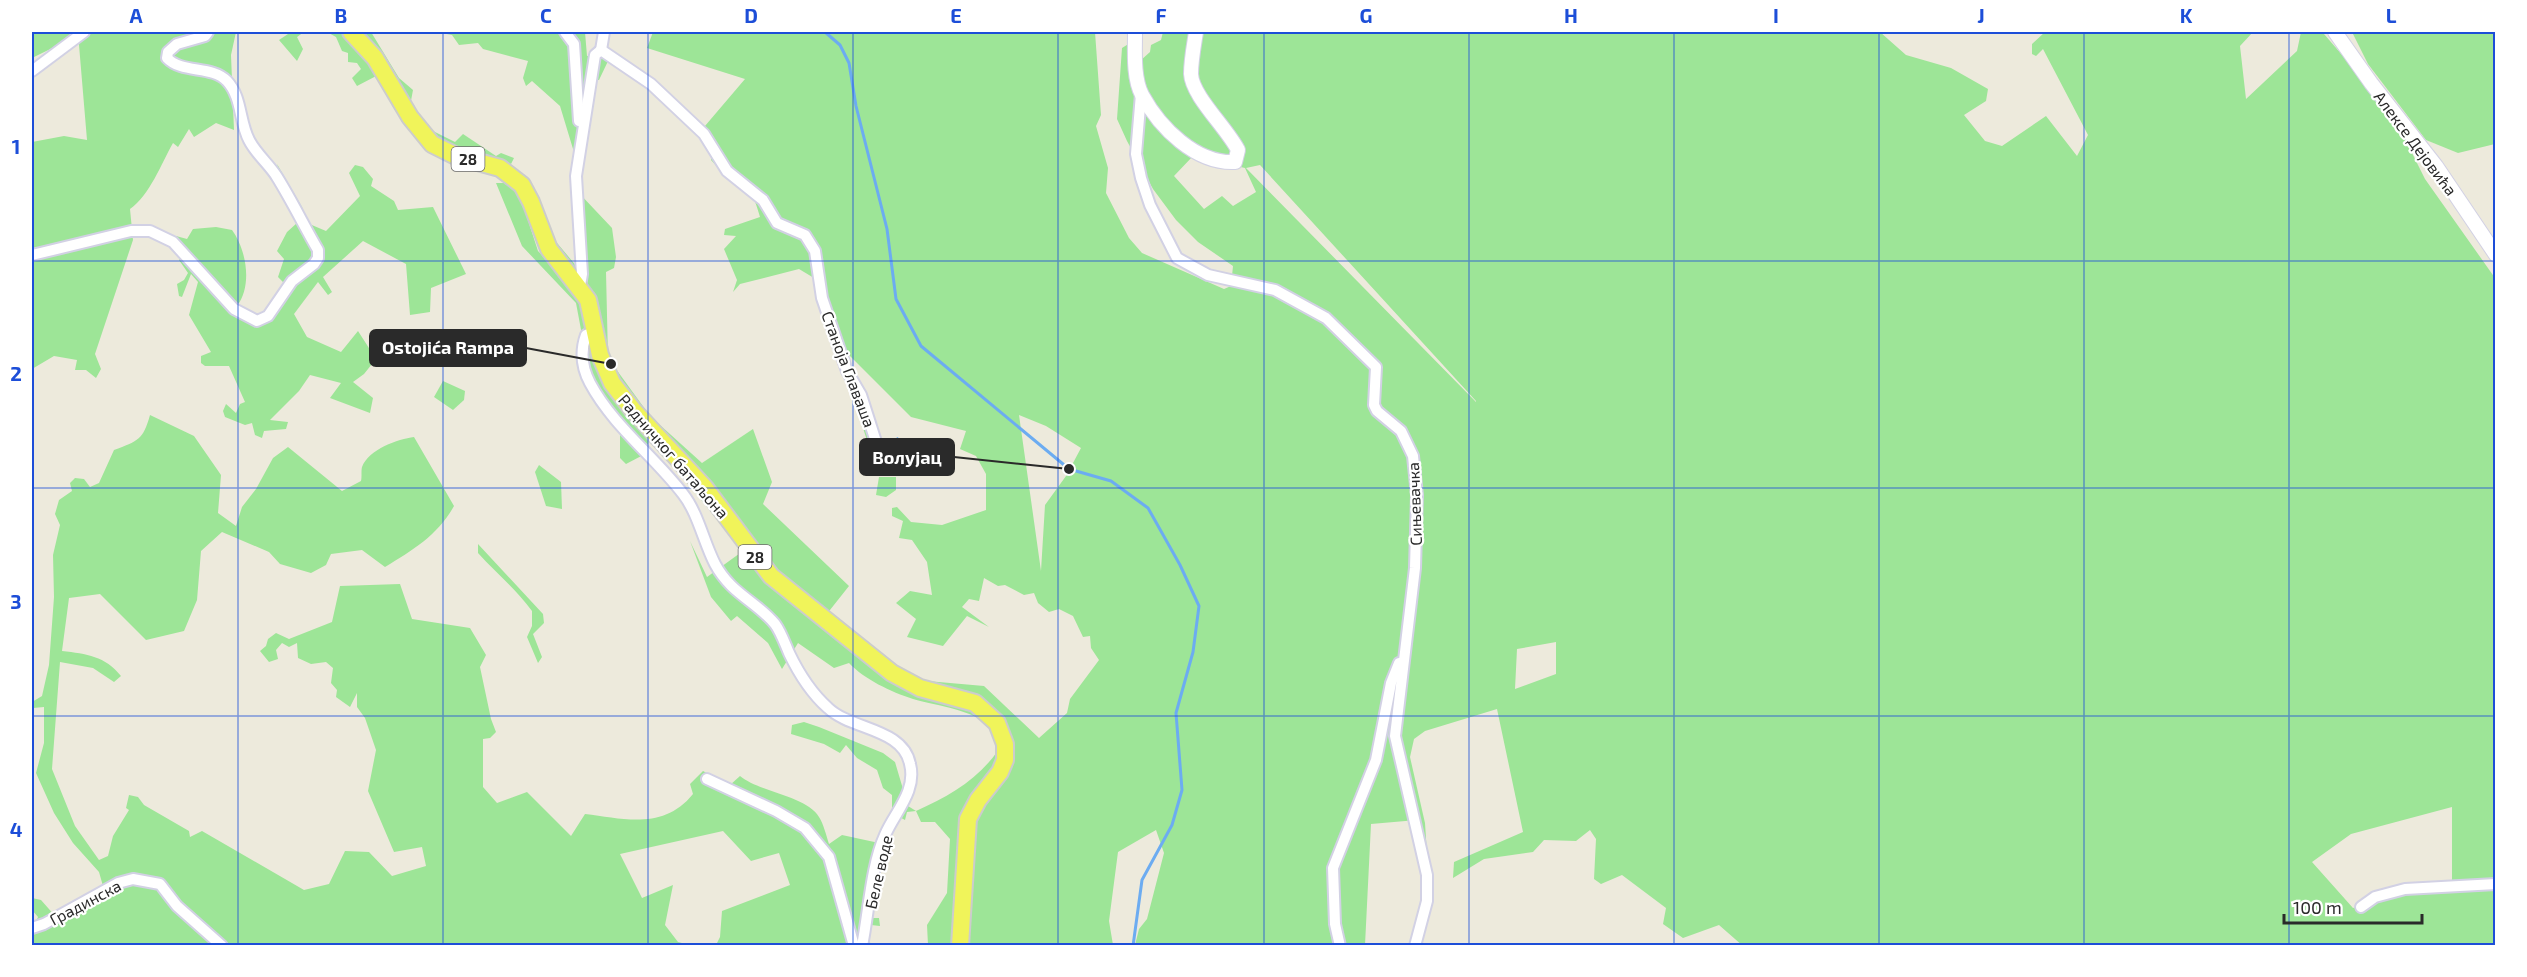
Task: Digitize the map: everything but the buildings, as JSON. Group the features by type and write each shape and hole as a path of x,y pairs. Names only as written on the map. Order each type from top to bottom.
{"main road":[{"name":"Радничког батаљона","path":"351,32 370,50 410,117 432,144 456,156 500,168 522,185 549,249 580,286 590,306 603,364 622,397 705,488 749,549 778,583 883,668 920,688 975,703 1000,728 1005,744 1004,765 974,806 966,825 960,945"}],"street":[{"path":"32,71 84,32"},
{"path":"32,255 131,231 150,231 173,242 234,309 257,321 268,316 292,281 314,264 318,250 276,175 250,143 235,92 229,83 218,75 172,63 167,58 168,52 177,44 205,36 208,32"},
{"path":"565,32 574,44 581,132"},
{"path":"580,286 582,274 576,176 581,132 595,56 601,50 604,32"},
{"path":"1135,32 1136,68 1142,94 1186,147 1211,159 1235,162 1238,150 1228,131 1198,97 1191,76 1196,32"},
{"name":"Алексе Дејовића","path":"2335,32 2371,83 2436,166 2496,255"},
{"name":"Станоја Главаша","path":"601,50 651,84 704,134 726,171 763,200 777,223 805,235 815,251 822,298 847,371 861,396 877,445"},
{"name":"Сињевачка","path":"1142,94 1136,154 1141,178 1150,206 1177,258 1208,275 1275,290 1326,318 1376,367 1374,405 1377,411 1401,431 1413,456 1417,495 1415,568 1395,736 1427,875 1427,901 1415,945"},
{"name":"Беле воде","path":"595,331 586,335 582,351 583,365 591,385 609,411 685,496 716,566 730,588 767,615 777,627 798,673 829,709 851,724 897,742 905,751 912,774 909,788 882,842 862,945"},
{"path":"1340,945 1335,924 1333,868 1377,760 1391,683 1404,652"},
{"path":"707,778 776,811 805,828 829,857 854,945"},
{"name":"Градинска","path":"32,928 44,924 118,883 133,879 160,884 177,906 222,945"},
{"path":"2361,907 2375,897 2405,889 2496,884"}],"green space":[{"path":"32,32 236,32 231,55 234,130 216,123 194,137 189,129 178,147 173,143 149,188 130,209 133,240 95,354 101,369 96,378 86,370 75,370 77,360 54,356 32,369 32,142 64,136 87,140 79,45 81,34 32,58"},
{"path":"291,32 304,32 297,37 303,49 297,61 279,40"},
{"path":"327,32 344,32 380,74 357,86 352,78 361,69 357,63 348,62 348,53 342,51 336,37"},
{"path":"361,32 371,32 399,78 413,90 410,106 376,49"},
{"path":"436,32 585,32 587,56 599,55 609,59 599,80 596,80 580,172 560,106 532,81 526,86 523,78 528,61 483,49 478,43 459,45 452,35"},
{"path":"653,32 1095,32 1101,115 1096,126 1108,168 1106,193 1129,238 1142,253 1224,289 1231,286 1233,266 1198,242 1176,220 1153,189 1117,119 1122,48 1130,43 1140,61 1150,52 1151,45 1161,40 1163,32 1880,32 1906,55 1951,68 1988,89 1986,101 1964,115 1985,141 2002,146 2046,116 2077,156 2088,135 2043,49 2036,56 2032,54 2032,44 2045,32 2253,32 2240,46 2246,99 2297,51 2301,32 2327,32 2324,34 2392,113 2425,179 2495,278 2495,945 1743,946 1719,925 1683,938 1663,924 1666,908 1622,875 1601,884 1594,879 1596,839 1590,830 1576,841 1544,840 1533,852 1484,859 1453,878 1454,862 1523,832 1497,709 1425,731 1414,739 1410,757 1425,823 1427,854 1417,820 1371,824 1365,945 1135,945 1139,929 1147,919 1164,853 1156,830 1118,852 1109,921 1113,945 928,945 927,925 947,893 950,839 935,822 921,822 916,811 951,793 989,762 997,752 994,733 988,725 969,714 913,699 887,689 870,680 849,663 834,668 798,643 782,669 768,643 737,616 731,621 711,597 690,541 707,577 743,551 649,436 647,453 626,464 620,458 620,429 582,370 582,335 576,303 522,246 496,183 508,183 521,199 538,251 571,286 564,260 547,231 578,268 578,192 612,228 616,257 614,268 606,272 608,358 650,416 702,463 753,429 772,482 763,504 849,586 826,615 916,680 984,686 1039,738 1067,713 1070,699 1099,660 1091,648 1090,636 1083,637 1073,616 1059,609 1049,612 1038,603 1034,593 1024,595 1005,585 998,586 984,578 979,601 969,599 962,607 989,627 967,616 943,646 907,637 916,619 896,603 910,591 932,595 927,562 912,540 899,538 903,521 892,516 892,508 897,507 911,522 942,525 986,510 986,474 976,456 960,449 966,431 911,417 847,353 879,477 814,278 799,269 740,284 733,292 737,280 724,249 736,236 724,235 725,229 760,217 751,194 744,187 732,183 711,160 712,154 699,133 745,79 647,48","holes":["1193,156 1245,168 1256,192 1233,206 1222,196 1204,209 1174,176","1260,165 1476,402 1246,168","1019,415 1046,426 1081,448 1066,476 1045,505 1041,571","1556,642 1556,674 1515,689 1517,649","2452,807 2452,881 2353,908 2312,862 2351,834"]},
{"path":"2352,32 2495,32 2495,144 2458,153 2426,140 2368,64"},
{"path":"421,125 455,142 463,134 496,156 501,153 514,158 511,164 451,145 436,138"},
{"path":"277,164 302,207 307,223 326,231 360,196 349,173 355,165 363,167 373,179 371,186 394,201 398,210 433,207 466,274 431,288 430,312 410,315 406,264 363,241 323,277 332,292 328,295 318,282 294,314 307,337 341,352 358,331 376,359 364,374 353,382 373,398 370,413 330,398 341,383 310,375 299,391 270,420 288,422 286,429 264,431 262,438 255,435 252,423 245,425 225,417 223,411 226,404 236,413 240,404 245,402 229,366 205,366 201,363 201,356 211,352 189,315 198,282 191,274 182,297 179,296 177,284 184,280 188,273 179,260 187,249 173,238 176,236 187,239 193,229 216,227 232,230 241,247 246,267 245,288 237,306 259,316 268,312 284,283 278,277 284,259 277,251 287,232 297,223"},
{"path":"443,381 465,391 464,400 453,410 434,397"},
{"path":"150,415 194,436 221,475 218,513 236,526 242,507 256,489 273,458 288,447 342,491 361,481 362,467 377,450 400,440 414,437 454,506 433,534 385,567 362,550 331,554 326,565 311,573 280,564 269,552 222,532 201,551 197,600 184,631 146,640 100,594 69,598 62,651 102,660 121,676 114,682 93,668 60,662 52,769 75,826 99,860 108,856 113,836 129,810 126,808 129,795 138,797 144,805 189,831 190,837 202,831 304,890 329,884 345,851 369,852 392,876 426,866 422,847 394,852 368,791 376,750 365,718 357,707 357,693 350,707 336,697 337,690 331,683 333,668 326,662 311,664 298,658 297,643 289,647 282,643 276,650 278,659 269,662 260,651 266,646 268,639 276,633 289,639 332,622 340,586 400,584 412,619 470,628 486,655 480,667 496,732 490,738 483,739 483,787 497,803 527,792 571,836 585,814 643,819 670,813 693,794 690,784 703,771 730,785 740,776 794,799 813,810 821,820 829,844 842,835 879,843 875,882 879,888 878,896 873,901 872,918 879,918 880,926 871,925 867,941 874,945 716,945 720,937 722,911 790,885 779,853 751,861 723,831 620,854 642,898 673,885 665,925 678,942 690,945 32,945 32,930 38,917 32,910 32,898 41,900 56,917 103,886 99,872 73,843 54,813 36,773 44,743 44,707 33,708 32,702 42,696 49,665 54,597 53,555 60,525 55,514 59,500 72,491 70,483 75,478 84,479 90,487 99,483 114,450 142,435"},
{"path":"539,465 561,482 562,509 546,506 535,472"},
{"path":"879,477 896,477 896,490 886,497 876,495"},
{"path":"478,544 543,614 544,623 533,634 542,657 538,663 527,637 532,626 532,611 478,553"},
{"path":"804,722 883,753 895,762 908,806 916,811 907,812 905,820 892,813 892,795 883,788 877,770 857,758 846,745 840,753 824,744 791,734 792,725"}],"water":[{"path":"897,437 917,450 921,463 904,462 893,445"}],"waterway":[{"path":"825,32 840,45 849,63 856,106 887,229 896,299 921,346 1069,469 1111,481 1148,508 1180,565 1199,606 1193,652 1176,713 1182,790 1172,825 1142,880 1133,946"}],"place":[{"name":"Ostojića Rampa","path":"611,364"},
{"name":"Волујац","path":"1069,469"}]}
